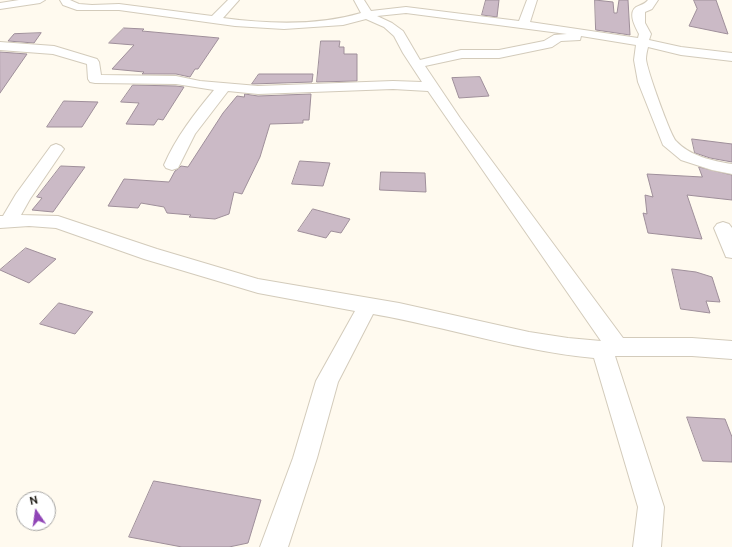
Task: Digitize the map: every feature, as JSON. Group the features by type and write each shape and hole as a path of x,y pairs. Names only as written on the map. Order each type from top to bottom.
{"street":[{"path":"3,5 40,0"},
{"path":"65,0 67,3 77,7 119,7 216,20 284,26 343,22 383,11 406,10 642,42 681,51 732,57"},
{"path":"216,20 234,0"},
{"path":"359,0 368,16 388,25 399,34 403,44 610,348 651,507 647,547"},
{"path":"523,25 532,0"},
{"path":"653,0 648,7 639,10 639,23 645,34 642,42 640,60 645,82 668,142 686,157 718,167 732,169"},
{"path":"417,64 445,59 461,54 499,54 519,51 548,44 558,38 621,39"},
{"path":"0,46 54,50 94,62 95,78 176,80 200,85 258,90 393,86 433,87"},
{"path":"172,165 176,152 224,87"},
{"path":"4,222 56,149"},
{"path":"4,222 29,220 58,222 151,254 258,286 368,305 568,347 692,347 732,350"},
{"path":"723,228 732,252"},
{"path":"274,547 305,458 327,381 368,305"}],"building":[{"path":"486,0 499,0 497,17 482,15"},
{"path":"595,0 613,2 614,13 617,13 619,0 628,0 630,35 596,30"},
{"path":"694,0 716,0 728,34 689,26 697,9"},
{"path":"124,28 219,38 198,69 195,69 190,77 176,74 142,74 144,72 112,69 134,45 109,43"},
{"path":"41,33 34,43 8,41 14,34"},
{"path":"321,41 340,41 339,47 344,47 344,54 357,54 357,81 317,82"},
{"path":"0,52 27,54 0,93"},
{"path":"259,74 313,74 312,82 252,84"},
{"path":"480,77 489,96 459,98 452,78"},
{"path":"133,85 184,87 163,120 158,119 154,125 126,124 139,103 121,102"},
{"path":"245,94 258,96 311,94 309,120 303,120 303,123 270,124 260,157 242,194 234,192 229,214 215,219 189,217 191,215 167,213 164,207 141,203 138,208 108,206 124,179 169,182 175,171 181,166 188,167 223,113 237,96 244,97"},
{"path":"64,101 98,102 82,127 47,127"},
{"path":"692,139 732,144 732,162 710,158 695,153"},
{"path":"300,161 330,163 323,186 292,184"},
{"path":"61,166 85,167 53,212 32,210 42,198 37,197"},
{"path":"699,167 732,175 732,200 687,195 702,239 648,233 643,213 647,214 645,195 653,197 647,174 702,177"},
{"path":"381,172 425,173 426,192 380,190"},
{"path":"313,209 350,219 341,233 331,231 326,238 298,231"},
{"path":"26,248 56,259 29,283 0,270"},
{"path":"672,269 696,272 712,277 720,302 706,301 710,313 681,309"},
{"path":"59,303 93,312 75,334 40,324"},
{"path":"687,417 725,419 732,437 732,462 703,461"},
{"path":"154,481 261,500 248,543 229,547 182,547 129,537"}]}
